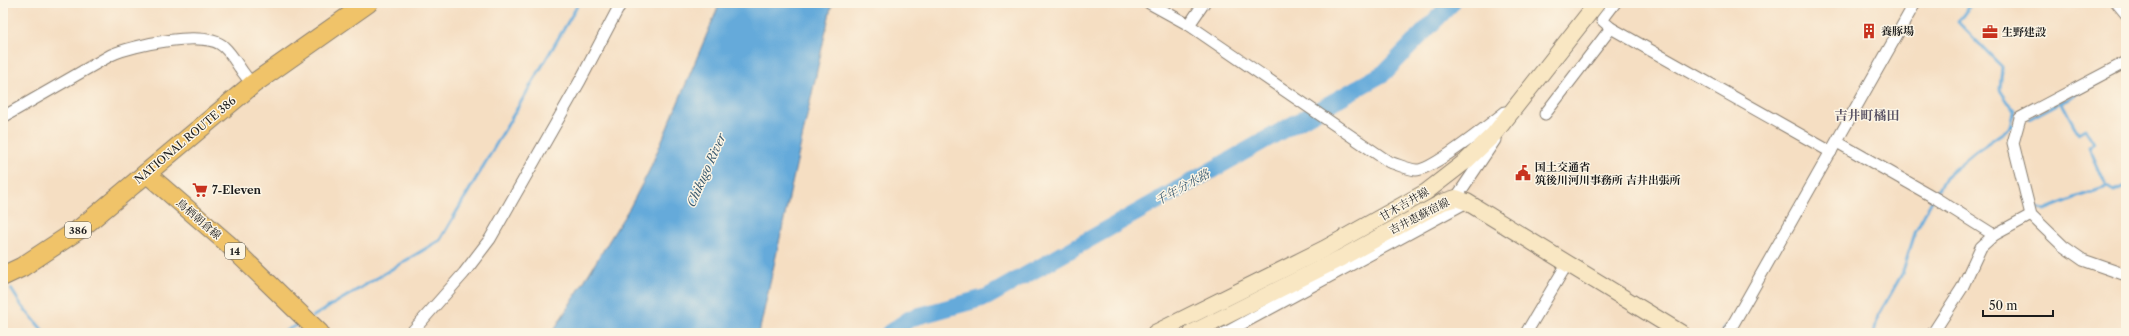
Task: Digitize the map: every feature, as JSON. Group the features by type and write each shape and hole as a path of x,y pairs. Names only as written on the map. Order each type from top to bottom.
{"highway":[{"name":"NATIONAL ROUTE 386","path":"3,276 22,267 81,228 253,84 368,3"}],"main road":[{"name":"甘木吉井線","path":"1155,333 1324,249 1426,192 1466,161 1494,134 1597,3"},
{"name":"鳥栖朝倉線","path":"146,173 228,243 320,333"},
{"path":"1462,200 1681,333"},
{"name":"吉井恵蘇宿線","path":"1192,333 1341,258 1443,202 1462,200"}],"street":[{"path":"411,333 464,273 490,239 576,87 621,3"},
{"path":"1149,3 1189,25 1389,162 1416,170 1426,167 1468,141 1523,98"},
{"path":"1189,25 1204,3"},
{"path":"1615,3 1602,20 1611,28 1834,147 1934,198 1994,235"},
{"path":"1728,333 1915,3"},
{"path":"2117,3 2126,14"},
{"path":"1545,114 1611,28"},
{"path":"3,117 110,55 126,48 174,40 211,40 224,46 253,84"},
{"path":"2126,62 2020,118 2013,143 2031,215 2063,246 2083,260 2126,275"},
{"path":"1225,333 1462,200 1523,98"},
{"path":"1933,333 1962,288 1981,247 1994,235 2031,215"},
{"path":"1526,333 1567,264"}],"water":[{"name":"Chikugo River","path":"720,3 832,3 759,333 552,333 630,207 649,171"}],"waterway":[{"path":"312,317 440,240 579,3"},
{"name":"千年分水路","path":"889,333 911,318 987,297 1384,73 1452,3"},
{"path":"1972,3 1958,22 2002,67 2000,90 2014,111 2011,126"},
{"path":"2029,119 2103,80"},
{"path":"2062,103 2078,133 2085,129 2094,143 2089,147 2107,187 2114,191 2126,186"},
{"path":"1874,333 1878,316 1902,274 1916,230 1945,177 1976,151 2014,125"},
{"path":"2028,179 2032,193"},
{"path":"2037,206 2045,210 2107,187"},
{"path":"11,289 22,306 45,333"},
{"path":"281,333 299,324"},
{"path":"1722,333 1725,327"}],"place":[{"name":"養豚場","path":"1869,31"},
{"name":"生野建設","path":"1990,32"},
{"name":"国土交通省 筑後川河川事務所 吉井出張所","path":"1523,173"},
{"name":"7-Eleven","path":"200,190"}],"district":[{"name":"吉井町橘田","path":"1867,115"}]}
